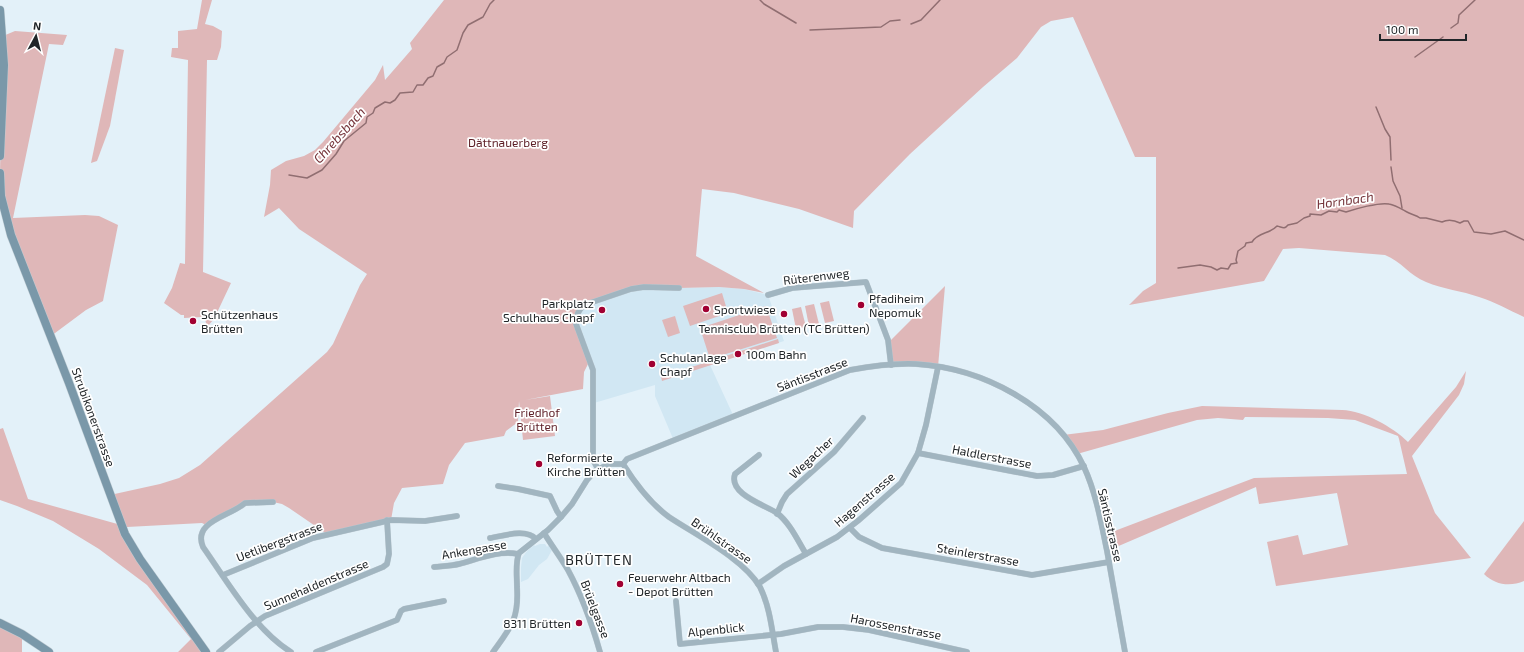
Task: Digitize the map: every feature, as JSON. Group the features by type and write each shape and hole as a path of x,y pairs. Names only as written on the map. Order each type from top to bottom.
{"street":[{"path":"0,10 4,65 0,156"},
{"name":"Strubikonerstrasse","path":"0,173 2,196 11,235 69,383 125,534 140,559 206,652"},
{"name":"Rüterenweg","path":"768,296 782,290 797,287 866,282 888,340 891,364"},
{"path":"493,652 510,629 516,614 518,603 518,554 561,517 587,480 598,469 593,454 593,370 576,324 578,310 584,305 631,289 657,287 679,288"},
{"name":"Säntisstrasse","path":"598,469 612,463 623,464 627,459 850,370 891,364 917,364 938,367 979,378 1006,389 1042,413 1063,435 1084,466 1098,508 1125,652"},
{"name":"Hagenstrasse","path":"758,584 784,566 837,537 850,528 902,483 918,453 926,425 938,367"},
{"name":"Wegacher","path":"777,514 787,494 834,452 863,418"},
{"name":"Haldlerstrasse","path":"918,453 1022,475 1053,476 1084,466"},
{"path":"759,455 735,474 734,483 748,498 777,514 793,532 806,554"},
{"name":"Brühlstrasse","path":"623,464 655,505 668,516 744,567 758,584 768,609 776,652"},
{"path":"498,486 550,496 561,517"},
{"path":"273,502 245,502 239,508 206,525 202,531 200,541 257,621 291,652"},
{"name":"Uetlibergstrasse","path":"223,575 313,538 389,520 425,521 457,516"},
{"name":"Sunnehaldenstrasse","path":"219,652 257,621 266,616 387,564 389,554 389,520"},
{"name":"Steinlerstrasse","path":"850,528 859,537 882,548 1032,575 1109,562"},
{"path":"490,538 525,533 533,535 536,539"},
{"name":"Brüelgasse","path":"544,533 574,583 591,620 600,652"},
{"name":"Ankengasse","path":"434,567 458,564 478,557 507,553 518,554"},
{"path":"316,652 397,620 401,611 404,609 444,601"},
{"name":"Alpenblick","path":"676,601 680,644 773,635"},
{"path":"0,624 22,634 49,652"},
{"name":"Harossenstrasse","path":"773,635 818,628 850,627 967,652"}],"shaded area":[{"name":"Schulanlage Chapf","path":"719,287 744,289 768,295 784,341 710,365 734,417 674,441 655,396 655,385 594,403 593,370 576,324 579,310 631,289"},
{"path":"545,544 547,547 549,545 552,550 547,559 539,565 528,579 521,582 522,558 534,545"}],"green space":[{"path":"202,0 212,0 205,24 222,31 221,47 217,60 207,60 203,272 231,283 214,319 207,327 204,315 202,315 202,317 184,318 184,315 181,315 164,303 172,288 180,263 185,264 188,60 171,57 172,48 178,48 178,31 197,29"},
{"name":"Dättnauerberg","path":"444,0 1524,0 1524,317 1485,299 1426,282 1385,255 1299,248 1283,249 1264,281 1129,305 1143,291 1156,283 1156,157 1135,157 1073,17 1051,21 1041,27 1017,58 910,154 854,211 853,228 799,209 734,193 702,189 696,256 764,293 744,289 719,287 644,287 584,305 576,317 589,362 584,372 583,389 525,400 550,396 555,436 523,440 519,401 518,422 506,431 504,436 465,443 449,465 443,484 402,488 394,503 391,520 327,534 289,508 282,504 273,502 245,503 206,525 202,523 127,527 121,526 206,652 178,652 191,639 147,585 99,549 53,521 0,500 0,429 3,428 28,499 121,525 110,495 160,484 179,478 200,465 327,352 333,344 360,285 367,274 299,229 279,208 264,217 270,185 271,170 286,161 304,156 315,150 375,80 383,65 385,80 412,49 410,43"},
{"path":"15,31 67,35 63,45 49,44 13,218 85,215 99,216 118,225 103,301 86,310 51,336 11,235 0,173 3,36"},
{"path":"115,48 124,50 110,126 97,161 91,163"},
{"path":"945,286 938,367 891,365 889,342"},
{"name":"Sportwiese","path":"722,293 728,313 690,326 683,306"},
{"path":"829,301 834,321 825,323 820,303"},
{"path":"814,304 819,324 809,326 805,306"},
{"path":"766,306 777,338 710,359 700,328"},
{"path":"801,307 806,327 796,329 792,309"},
{"path":"675,316 680,333 668,337 662,320"},
{"name":"100m Bahn","path":"778,339 779,343 662,381 661,377"},
{"path":"1466,371 1464,384 1459,395 1412,456 1435,513 1471,558 1276,586 1267,542 1298,535 1303,555 1348,545 1337,493 1259,504 1256,487 1107,551 1104,535 1254,478 1407,474 1398,436 1355,420 1328,418 1245,417 1243,420 1218,418 1197,420 1077,454 1063,435 1103,430 1168,413 1202,406 1351,411 1378,421 1402,436 1408,442 1456,387"},
{"path":"1524,521 1524,581 1513,584 1503,584 1493,581 1484,574"},
{"path":"0,623 22,634 22,652 0,652"}],"waterway":[{"name":"Chrebsbach","path":"289,175 307,178 322,170 336,154 344,141 366,123 367,117 373,113 375,108 385,102 390,103 395,100 400,93 413,92 417,85 423,85 428,78 433,76 437,67 444,63 447,57 457,50 463,33 468,25 483,17 494,0"},
{"path":"760,0 764,4 796,23"},
{"path":"911,24 921,20 940,0"},
{"path":"1451,28 1458,23 1459,15 1475,0"},
{"path":"810,30 881,27 890,21 900,20"},
{"path":"1415,57 1443,37"},
{"path":"1376,107 1390,137 1391,160"},
{"path":"1391,167 1393,181 1400,196 1402,208"},
{"name":"Hornbach","path":"1178,268 1200,265 1217,270 1221,268 1228,269 1231,264 1237,263 1236,260 1238,251 1245,246 1246,243 1252,242 1257,236 1274,229 1277,226 1283,228 1297,223 1310,216 1310,214 1321,215 1329,211 1337,212 1339,210 1346,212 1379,204 1394,205 1420,218 1442,222 1446,220 1460,223 1468,221 1474,232 1491,234 1505,231 1524,240"}],"place":[{"name":"Pfadiheim Nepomuk","path":"861,305"},
{"name":"Sportwiese","path":"706,309"},
{"name":"Parkplatz Schulhaus Chapf","path":"602,310"},
{"name":"Tennisclub Brütten (TC Brütten)","path":"784,314"},
{"name":"Schützenhaus Brütten","path":"193,321"},
{"name":"100m Bahn","path":"738,354"},
{"name":"Schulanlage Chapf","path":"652,364"},
{"name":"Reformierte Kirche Brütten","path":"539,464"},
{"name":"Feuerwehr Altbach - Depot Brütten","path":"620,584"},
{"name":"8311 Brütten","path":"579,623"}],"district":[{"name":"BRÜTTEN","path":"599,559"}],"park label":[{"name":"Friedhof Brütten","path":"537,419"}]}
